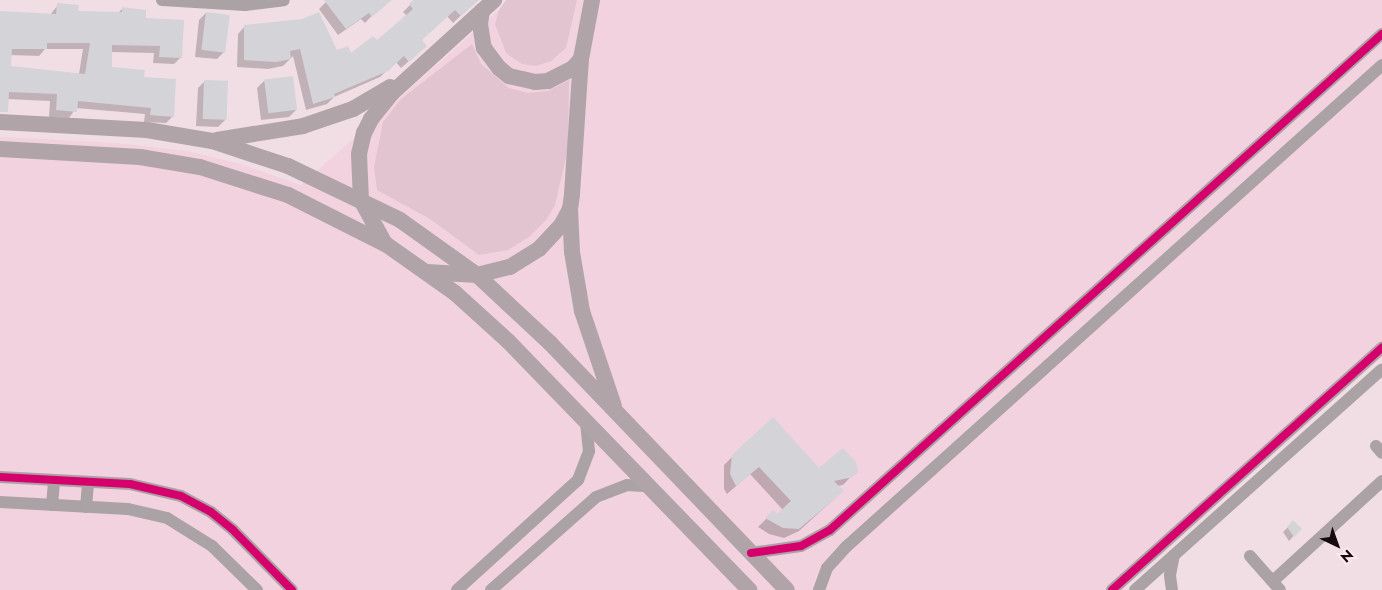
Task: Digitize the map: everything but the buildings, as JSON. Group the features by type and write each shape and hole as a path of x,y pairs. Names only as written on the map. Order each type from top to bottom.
{"main road":[{"path":"387,245 361,200 359,154 364,133 380,106 413,72 494,0"},
{"path":"592,0 581,59 570,210 572,252 582,311 617,415"},
{"path":"482,11 480,24 484,48 498,68 509,76 528,82 548,81 572,69 581,59"},
{"path":"212,141 278,132 329,118 353,108 413,72"},
{"path":"0,122 146,130 212,141 288,166 361,200 421,233 477,275 550,343 617,415 787,590"},
{"path":"0,149 140,157 200,168 288,195 387,245 427,272 502,335 750,590"},
{"path":"427,272 477,275 510,267 526,259 551,237 570,210"}],"street":[{"path":"162,0 245,5 284,0"},
{"path":"751,553 801,546 830,530 1382,34"},
{"path":"819,590 828,568 846,547 1382,65"},
{"path":"1218,181 1234,198"},
{"path":"1112,590 1382,348"},
{"path":"1136,590 1382,369"},
{"path":"457,590 578,480 590,451 586,421"},
{"path":"1261,456 1272,468"},
{"path":"0,477 148,486 196,504 233,530 292,590"},
{"path":"52,505 54,480"},
{"path":"86,507 88,482"},
{"path":"1250,556 1276,586 1382,482"},
{"path":"491,590 596,497 621,487 649,486"},
{"path":"0,502 128,509 167,518 212,546 257,590"},
{"path":"1172,590 1170,575 1174,555"}],"shaded area":[{"path":"506,0 577,0 566,48 551,61 536,66 522,64 506,53 495,24 499,10"},
{"path":"510,0 1382,0 1382,357 1122,590 0,590 0,137 116,143 187,151 237,163 301,185"},
{"path":"472,44 481,64 509,88 528,93 548,91 569,80 568,149 555,205 547,219 529,237 508,250 479,255 430,219 377,190 374,167 383,122 401,99"}],"cycle path":[{"path":"751,553 801,546 830,530 1382,34"},
{"path":"1112,590 1382,348"},
{"path":"0,477 130,484 181,496 211,512 233,530 292,590"}]}
